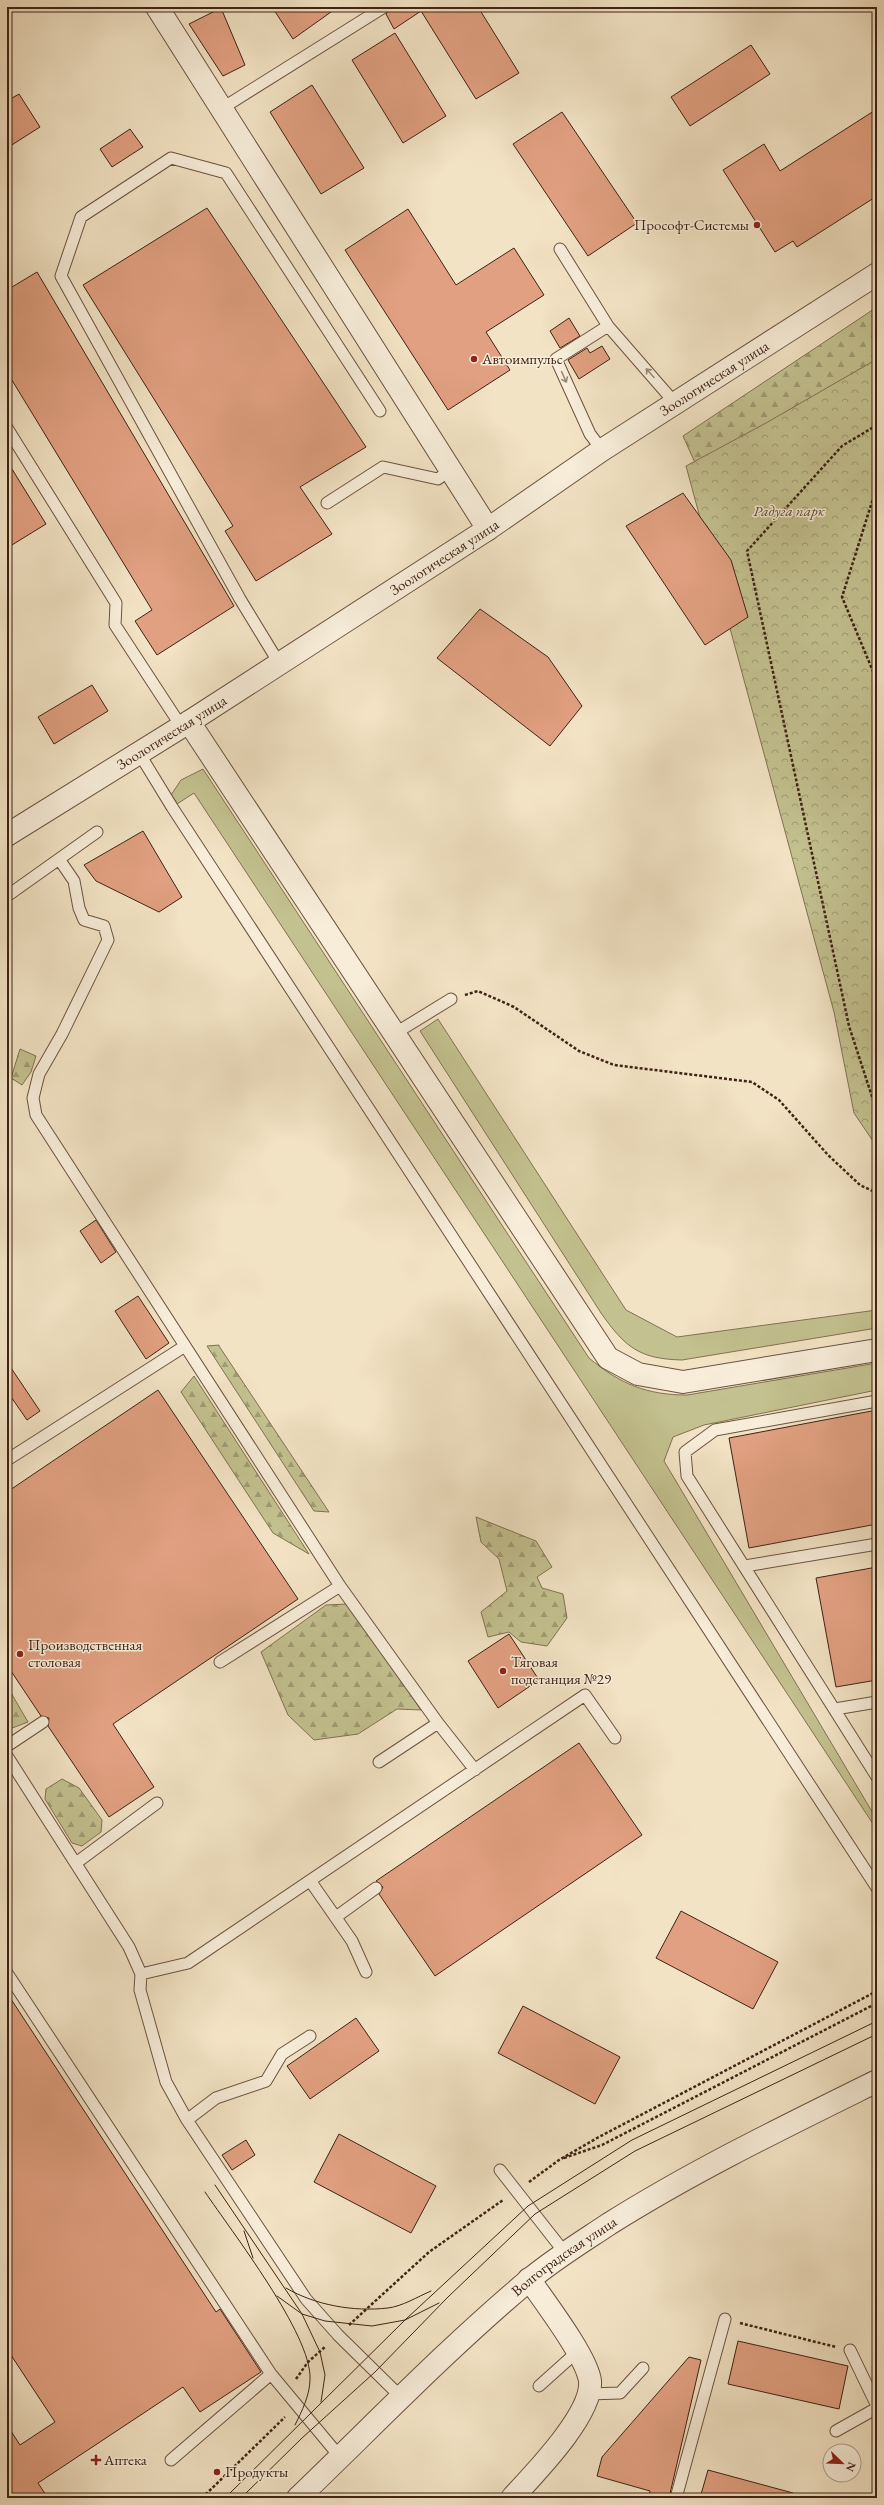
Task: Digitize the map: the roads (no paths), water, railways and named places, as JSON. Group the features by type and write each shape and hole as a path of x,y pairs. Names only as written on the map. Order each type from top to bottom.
{"street":[{"path":"157,7 488,529"},
{"name":"Зоологическая улица","path":"7,835 279,664 488,529 602,450 877,274"},
{"path":"185,724 394,1034 608,1358 638,1374 683,1382 877,1350"},
{"name":"Волгоградская улица","path":"298,2498 401,2397 529,2280 565,2253 646,2201 726,2156 877,2081"},
{"path":"512,2498 554,2452 583,2407 588,2394 590,2380 578,2351 529,2280"}],"lane":[{"path":"222,109 384,7"},
{"path":"279,664 240,599 61,276 81,217 171,158 226,173 380,411"},
{"path":"560,249 608,326 675,403"},
{"path":"602,450 590,434 556,359 608,326"},
{"path":"7,428 116,603 115,625 185,724"},
{"path":"327,503 383,467 438,479 451,469"},
{"path":"139,753 181,820 877,1888"},
{"path":"7,896 97,832"},
{"path":"59,859 74,882 79,908 84,920 104,926 108,940 62,1034 39,1074 33,1098 36,1115 340,1586 438,1723 475,1770"},
{"path":"394,1034 451,999"},
{"path":"7,1460 185,1346"},
{"path":"877,1401 715,1430 685,1452 687,1476 877,1777"},
{"path":"745,1566 877,1544"},
{"path":"220,1662 340,1586"},
{"path":"141,1974 188,1963 311,1882 585,1695 615,1738"},
{"path":"835,1709 877,1702"},
{"path":"7,1746 43,1722"},
{"path":"379,1762 438,1723"},
{"path":"7,1756 128,1947 141,1974 140,1990 166,2082 188,2120 306,2299 338,2335 401,2397"},
{"path":"76,1863 157,1803"},
{"path":"311,1882 352,1941 366,1972"},
{"path":"336,1917 376,1888"},
{"path":"7,1973 271,2374 296,2406 340,2457"},
{"path":"188,2120 216,2098 266,2081 282,2054 310,2036"},
{"path":"500,2170 565,2253"},
{"path":"676,2498 725,2319"},
{"path":"836,2431 877,2407 850,2350"},
{"path":"539,2386 578,2351"},
{"path":"588,2394 620,2393 643,2368"},
{"path":"171,2460 271,2374"}],"tram line":[{"path":"225,2498 405,2320 528,2206 632,2140 877,2021"},
{"path":"241,2498 302,2438 375,2372 448,2297 535,2214 635,2151 877,2034"},
{"path":"215,2185 302,2314 320,2352 325,2375 321,2402"},
{"path":"205,2192 251,2257 285,2311 298,2337 307,2360 310,2379 309,2391 303,2409 295,2425"},
{"path":"244,2231 253,2258"},
{"path":"286,2288 297,2294 322,2303 361,2309 394,2307 431,2291"},
{"path":"277,2296 302,2314 325,2321 372,2326 405,2320 439,2303"}],"place":[{"name":"Прософт-Системы","path":"757,225"},
{"name":"Автоимпульс","path":"474,359"},
{"name":"Производственная столовая","path":"20,1654"},
{"name":"Тяговая подстанция №29","path":"503,1671"},
{"name":"Аптека","path":"96,2460"},
{"name":"Продукты","path":"217,2472"}],"park label":[{"name":"Радуга парк","path":"789,511"}]}
